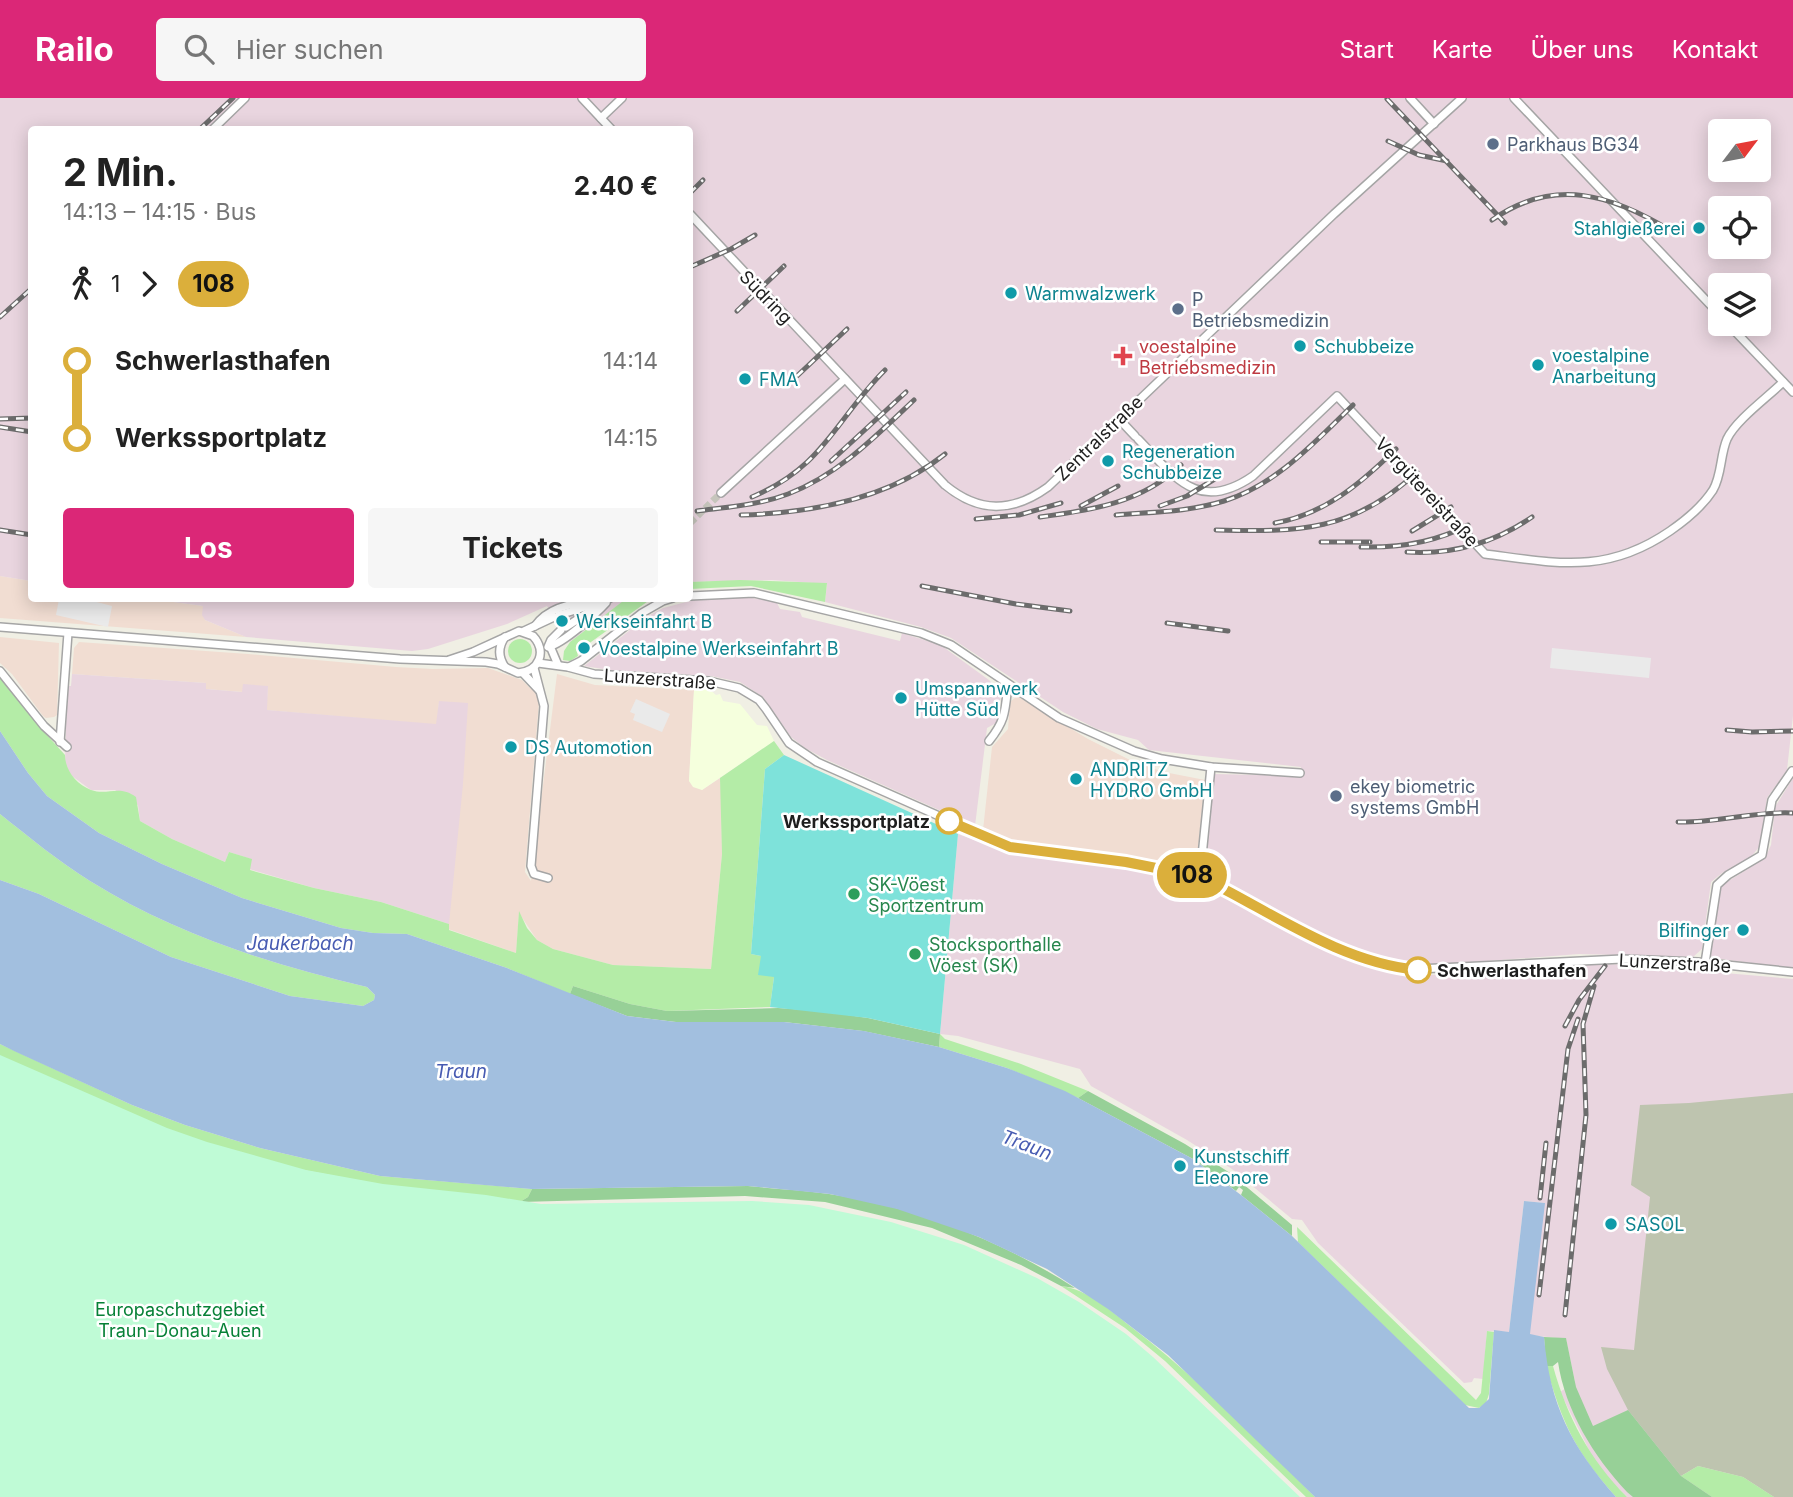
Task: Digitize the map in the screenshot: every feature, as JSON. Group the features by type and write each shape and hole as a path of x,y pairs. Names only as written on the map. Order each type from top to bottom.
{"street":[{"path":"216,126 245,98"},
{"path":"582,98 608,126"},
{"path":"601,118 622,98"},
{"path":"1409,98 1434,124"},
{"name":"Zentralstraße","path":"845,379 945,485 964,499 983,506 1016,504 1037,494 1334,214 1462,98"},
{"path":"1514,98 1708,302"},
{"name":"Südring","path":"693,220 845,379"},
{"path":"1739,336 1793,392"},
{"path":"721,493 845,379"},
{"name":"Vergütereistraße","path":"1119,419 1178,481 1189,489 1212,493 1239,485 1253,476 1336,396 1485,554 1562,563 1587,563 1620,557 1648,545 1696,511 1717,482 1729,436 1783,382"},
{"path":"693,596 754,593 921,633 951,645 1059,718 1107,741 1162,759 1211,767 1300,773"},
{"path":"535,626 542,617 568,605 590,602"},
{"path":"449,660 514,632 524,631 599,602"},
{"path":"558,665 550,646 551,640 602,602"},
{"path":"548,878 534,874 531,866 544,706 536,665 541,651 558,645 595,615 604,602"},
{"name":"Lunzerstraße","path":"568,667 581,661 652,607 664,602"},
{"path":"0,627 400,659 486,662 523,673 536,665"},
{"name":"Lunzerstraße","path":"524,631 533,635 541,651 558,665"},
{"path":"0,671 36,717 63,744 68,632"},
{"path":"505,637 499,649 505,667"},
{"name":"Lunzerstraße","path":"536,665 558,665 594,674 709,681 739,688 759,700 783,737 798,751 1010,847 1126,862 1196,876 1203,873 1220,887 1352,955 1396,967 1442,970 1602,959 1705,963 1793,972"},
{"path":"538,676 543,668 549,666"},
{"path":"523,673 542,694"},
{"path":"989,741 1001,727 1005,716 1008,684"},
{"path":"1203,873 1200,859 1211,767"},
{"path":"1705,963 1717,885 1762,855 1772,800 1792,771"}],"shaded area":[{"path":"0,98 1793,98 1793,716 1787,770 1767,798 1760,846 1750,858 1711,882 1702,949 1693,957 1579,954 1423,966 1372,957 1334,941 1331,952 1383,969 1412,974 1440,975 1600,964 1694,966 1713,972 1793,979 1793,1497 1627,1497 1610,1480 1592,1456 1560,1392 1575,1382 1566,1339 1529,1335 1544,1203 1524,1201 1509,1332 1487,1331 1483,1379 1474,1378 1472,1382 1464,1383 1318,1243 1302,1220 1292,1219 1232,1169 1187,1140 1091,1086 1080,1069 958,1036 940,1034 958,834 1013,854 1163,873 1191,881 1330,952 1333,940 1221,884 1211,878 1205,866 1214,774 1300,776 1301,767 1149,750 1138,740 1097,729 1063,712 951,638 921,627 825,602 827,584 772,580 693,582 693,126 28,126 28,581 0,576"},
{"path":"0,576 28,581 28,602 173,602 203,606 205,620 246,637 0,618"},
{"path":"743,597 776,601 780,609 800,612 802,617 900,641 902,633 942,646 989,680 1001,693 998,722 987,728 975,826 805,748 791,737 763,697 740,682 711,676 616,671 584,666 648,616 663,608 694,600"},
{"path":"58,602 97,602 112,606 108,627 56,615"},
{"path":"173,602 623,602 570,642 547,606 507,624 428,649 412,651 246,637 205,620 202,615 203,606"},
{"path":"0,637 59,643 57,715 46,718 43,716 12,674 0,663"},
{"path":"79,642 396,667 488,668 522,680 531,689 534,687 539,702 525,872 531,881 557,674 595,685 694,690 689,781 702,790 720,778 721,790 722,854 711,969 613,965 553,949 537,940 519,913 516,953 448,929 439,702 437,725 266,710 268,687 243,692 206,689 206,683 72,674 74,648"},
{"path":"1552,648 1651,658 1649,678 1550,668"},
{"path":"72,674 206,683 206,689 242,692 243,684 268,686 267,710 436,724 439,701 468,703 449,924 381,902 314,888 249,869 251,859 229,852 225,862 172,839 140,821 138,805 115,790 91,790 72,776 65,765 67,686 71,686"},
{"path":"709,689 716,695 720,694 723,701 740,704 757,725 767,726 774,741 702,790 693,787 689,781 694,690"},
{"path":"1017,696 1088,739 1134,762 1164,772 1205,780 1196,868 1025,844 1005,840 983,830 992,747 1008,729 1010,702"},
{"path":"636,699 670,714 662,732 633,720 635,714 630,712"},
{"name":"SK-Vöest Sportzentrum","path":"784,755 958,834 940,1034 868,1018 770,1007 774,977 758,975 761,956 751,954 765,769"},
{"path":"1793,778 1793,968 1712,958 1719,887 1765,858 1771,845 1775,807"},
{"path":"1793,1093 1793,1497 1774,1497 1743,1477 1698,1466 1681,1476 1628,1410 1607,1369 1601,1347 1634,1350 1650,1197 1631,1185 1640,1105"}],"green space":[{"path":"740,580 827,583 825,602 751,586 693,589 693,582"},
{"path":"622,602 647,602 577,652 578,656 570,661 563,660 564,651 570,642"},
{"path":"520,639 529,642 532,651 529,660 520,663 511,660 508,651 511,642"},
{"path":"0,677 65,755 69,771 76,780 91,790 130,793 136,797 140,821 172,839 225,862 229,852 252,859 250,870 314,888 381,902 449,924 449,930 516,953 519,911 527,928 537,940 553,949 613,965 711,969 722,854 720,778 774,741 784,755 765,769 751,954 761,956 774,977 770,1007 667,1011 630,1004 573,986 570,994 507,968 407,934 341,928 242,898 162,864 99,833 47,796 0,731"},
{"path":"0,814 78,873 155,917 259,957 367,987 375,995 374,1000 363,1006 290,996 171,957 39,894 0,880"},
{"path":"573,986 630,1004 667,1011 778,1008 868,1018 940,1034 939,1047 863,1031 784,1022 676,1022 627,1016 570,994"},
{"path":"940,1034 945,1039 1021,1064 1088,1091 1078,1098 1007,1068 939,1047"},
{"path":"0,1044 132,1105 260,1148 380,1176 532,1189 528,1197 520,1202 458,1199 224,1155 0,1063"},
{"name":"Europaschutzgebiet Traun-Donau-Auen","path":"0,1055 167,1128 306,1170 383,1184 541,1204 752,1201 809,1205 891,1222 964,1245 1037,1278 1126,1334 1300,1497 0,1497"},
{"path":"1088,1091 1185,1144 1230,1173 1292,1225 1292,1236 1241,1195 1243,1190 1239,1187 1236,1191 1193,1159 1078,1098"},
{"path":"748,1186 829,1194 926,1217 1018,1255 1075,1288 1061,1286 1021,1265 932,1228 825,1202 745,1196 520,1202 528,1197 532,1189"},
{"path":"1297,1227 1476,1400 1481,1393 1487,1331 1494,1332 1486,1403 1479,1408 1465,1405 1298,1242"},
{"path":"1061,1286 1080,1291 1098,1301 1155,1346 1225,1408 1315,1497 1306,1497 1165,1361 1125,1328"},
{"path":"1544,1337 1566,1338 1576,1387 1593,1426 1628,1410 1681,1476 1712,1497 1633,1497 1627,1492 1603,1464 1583,1432 1567,1398 1558,1362 1553,1366 1546,1366"},
{"path":"1546,1366 1553,1366 1565,1403 1581,1437 1602,1468 1627,1497 1616,1497 1580,1451 1558,1405"},
{"path":"1698,1466 1743,1477 1774,1497 1712,1497 1681,1476"}],"water":[{"name":"Traun","path":"0,731 47,796 99,833 162,864 242,898 341,928 407,934 507,968 627,1016 676,1022 784,1022 864,1031 939,1047 1007,1068 1065,1091 1193,1159 1241,1195 1292,1236 1469,1408 1479,1408 1489,1399 1494,1330 1509,1332 1524,1201 1545,1203 1530,1334 1544,1337 1551,1384 1565,1423 1587,1460 1616,1497 1315,1497 1168,1355 1108,1309 1047,1269 979,1237 897,1209 830,1194 748,1186 531,1189 380,1176 260,1148 185,1125 132,1105 14,1051 0,1044 0,880 39,894 171,957 290,996 363,1006 374,1000 375,995 367,987 294,968 189,932 122,900 44,849 0,814"}],"tunnel":[{"path":"693,520 721,493"}],"railway":[{"path":"203,126 233,98"},
{"path":"1387,99 1505,223"},
{"path":"1388,141 1419,155 1447,161"},
{"path":"693,190 703,180"},
{"path":"1492,220 1515,206 1538,198 1584,196 1628,208 1673,232"},
{"path":"693,266 755,235"},
{"path":"737,311 784,266"},
{"path":"0,317 28,292"},
{"path":"797,376 847,329"},
{"path":"752,497 796,472 813,457 885,370"},
{"path":"831,461 906,392"},
{"path":"697,511 766,501 806,486 840,466 914,400"},
{"path":"1116,515 1197,507 1243,494 1294,461 1353,405"},
{"path":"0,419 28,418"},
{"path":"0,427 28,431"},
{"path":"1275,523 1310,513 1341,496 1396,449"},
{"path":"741,515 795,511 848,501 899,482 945,454"},
{"path":"1040,517 1115,503 1150,488 1181,465"},
{"path":"1216,530 1273,530 1324,524 1370,507 1417,472"},
{"path":"1160,506 1187,496 1218,477"},
{"path":"1081,506 1118,486"},
{"path":"976,519 1019,515 1061,503"},
{"path":"1412,531 1451,507"},
{"path":"1407,552 1441,551 1473,545 1503,534 1532,517"},
{"path":"1361,547 1416,543 1468,525"},
{"path":"0,530 28,534"},
{"path":"1321,542 1370,542"},
{"path":"922,586 1070,611"},
{"path":"1167,623 1228,631"},
{"path":"1727,730 1793,731"},
{"path":"1678,822 1792,813"},
{"path":"1565,1026 1579,1000 1605,966"},
{"path":"1565,1315 1586,1115 1583,1024 1594,986"},
{"path":"1539,1295 1568,1049 1578,1019"},
{"path":"1540,1198 1546,1143"}],"bus line":[{"name":"108","path":"949,821 1010,847 1126,862 1196,876 1203,873 1210,882 1352,955 1418,970"}],"place":[{"name":"Parkhaus BG34","path":"1493,144"},
{"name":"Stahlgießerei","path":"1699,228"},
{"name":"Warmwalzwerk","path":"1011,293"},
{"name":"P Betriebsmedizin","path":"1178,309"},
{"name":"Schubbeize","path":"1300,346"},
{"name":"voestalpine Betriebsmedizin","path":"1123,356"},
{"name":"voestalpine Anarbeitung","path":"1538,365"},
{"name":"FMA","path":"745,379"},
{"name":"Regeneration Schubbeize","path":"1108,461"},
{"name":"Werkseinfahrt B","path":"562,621"},
{"name":"Voestalpine Werkseinfahrt B","path":"584,648"},
{"name":"Umspannwerk Hütte Süd","path":"901,698"},
{"name":"DS Automotion","path":"511,747"},
{"name":"ANDRITZ HYDRO GmbH","path":"1076,779"},
{"name":"ekey biometric systems GmbH","path":"1336,796"},
{"name":"Werkssportplatz","path":"949,821"},
{"name":"SK-Vöest Sportzentrum","path":"854,894"},
{"name":"Bilfinger","path":"1743,930"},
{"name":"Stocksporthalle Vöest (SK)","path":"915,954"},
{"name":"Schwerlasthafen","path":"1418,970"},
{"name":"Kunstschiff Eleonore","path":"1180,1166"},
{"name":"SASOL","path":"1611,1224"}],"water label":[{"name":"Jaukerbach","path":"300,943"}]}
